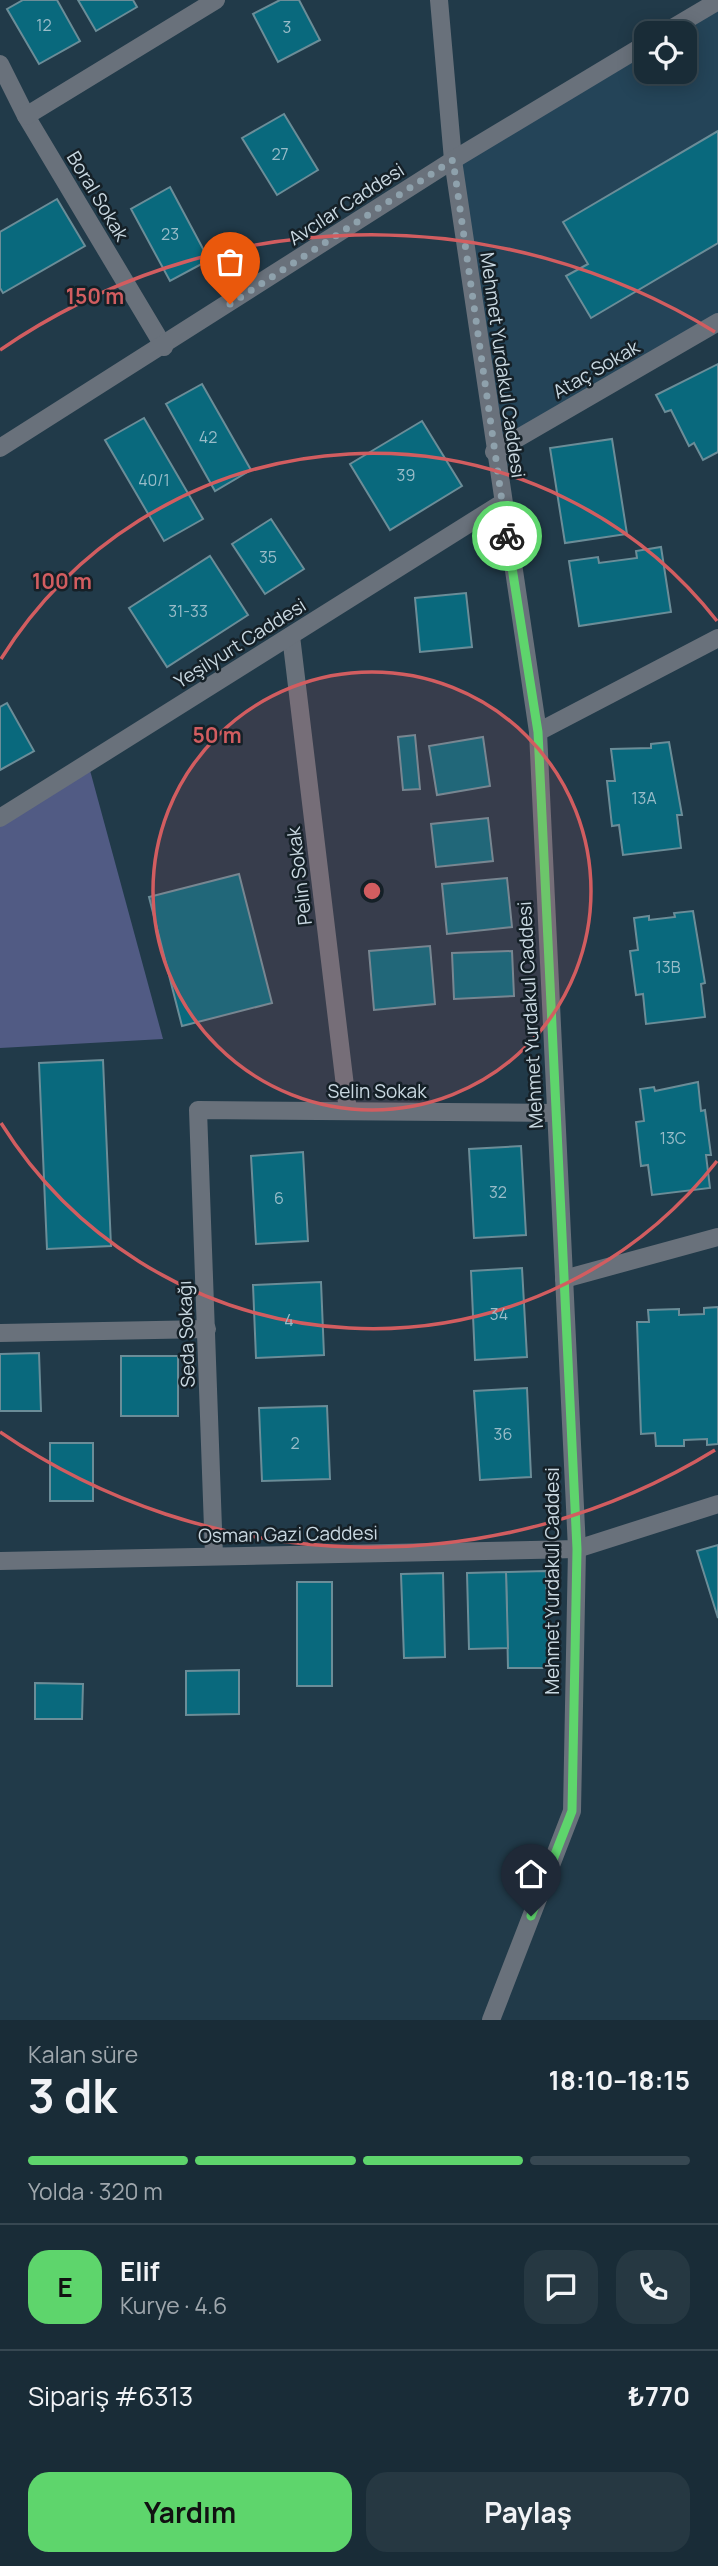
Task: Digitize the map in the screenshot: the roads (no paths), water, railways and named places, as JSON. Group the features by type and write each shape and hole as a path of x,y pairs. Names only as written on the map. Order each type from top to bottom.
{"street":[{"path":"26,116 216,0"},
{"name":"Mehmet Yurdakul Caddesi","path":"439,0 453,160 494,452 538,732 577,1549 572,1811 491,2020"},
{"path":"684,21 718,1"},
{"name":"Avcılar Caddesi","path":"0,448 164,347 453,160 634,51"},
{"name":"Boral Sokak","path":"0,64 26,116 164,347"},
{"name":"Ataç Sokak","path":"494,452 718,322"},
{"name":"Yeşilyurt Caddesi","path":"0,818 502,503"},
{"name":"Pelin Sokak","path":"291,636 348,1111"},
{"path":"538,732 718,638"},
{"name":"Selin Sokak","path":"198,1110 556,1113"},
{"name":"Seda Sokağı","path":"198,1110 214,1556"},
{"path":"564,1279 718,1237"},
{"path":"0,1333 207,1329"},
{"name":"Osman Gazi Caddesi","path":"0,1561 577,1549 718,1504"}]}
